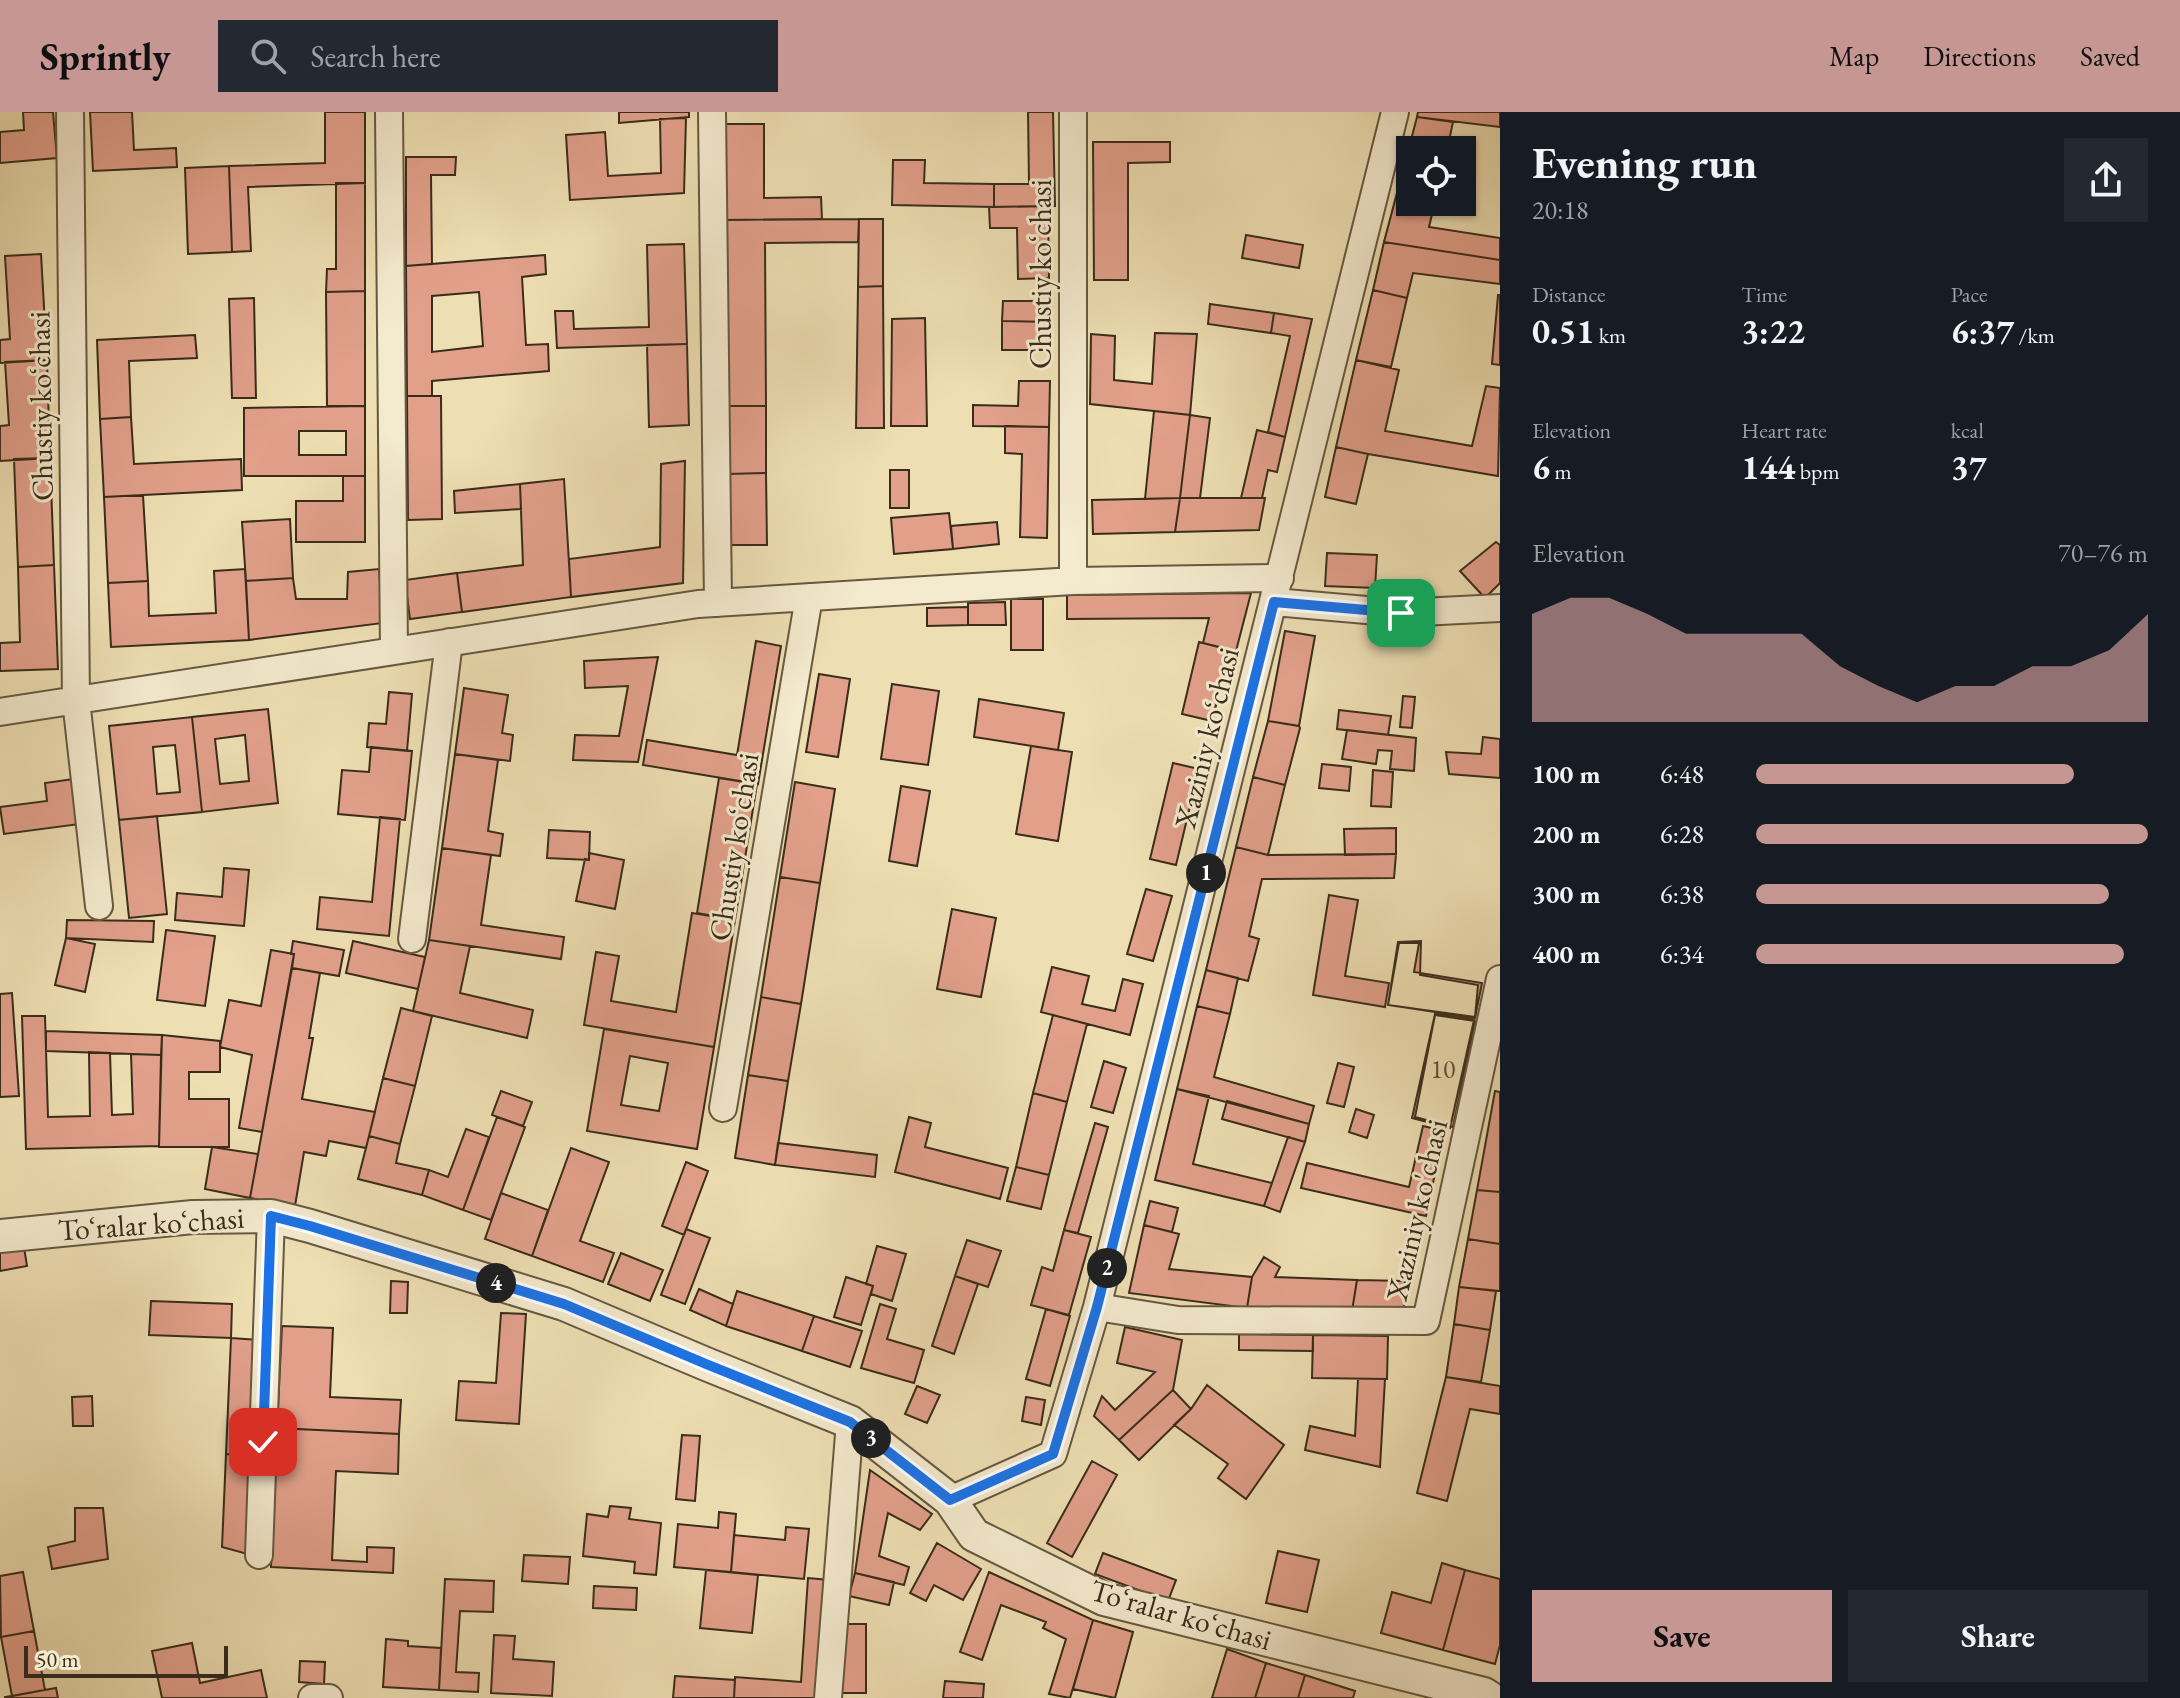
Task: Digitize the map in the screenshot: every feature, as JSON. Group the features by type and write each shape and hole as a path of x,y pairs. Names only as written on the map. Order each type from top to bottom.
{"street":[{"name":"Chustiy koʻchasi","path":"70,112 76,700 99,906"},
{"path":"389,112 394,651"},
{"path":"712,112 718,603"},
{"name":"Chustiy koʻchasi","path":"1073,112 1073,581"},
{"name":"Xaziniy koʻchasi","path":"950,1500 1053,1454 1097,1307 1395,112"},
{"path":"0,712 698,604 1073,581 1277,590 1401,613 1500,608"},
{"name":"Chustiy koʻchasi","path":"723,1108 809,597"},
{"path":"412,939 449,642"},
{"name":"Xaziniy ko'chasi","path":"1097,1307 1178,1320 1426,1321 1500,979"},
{"path":"259,1555 271,1216"},
{"name":"Toʻralar koʻchasi","path":"0,1236 193,1217 271,1216 564,1304 850,1422 950,1500 974,1535 1104,1599 1490,1698"},
{"path":"828,1698 850,1422"},
{"path":"312,1698 329,1698"}],"building":[{"path":"23,112 53,112 57,158 0,163 0,132 24,130"},
{"path":"90,112 132,112 134,150 176,148 177,167 93,171"},
{"path":"325,112 365,112 365,183 248,187 251,251 232,252 229,166 325,163"},
{"path":"619,112 689,112 689,117 619,123"},
{"path":"1028,112 1053,112 1055,206 994,207 994,184 1029,184"},
{"path":"1418,112 1500,112 1500,127 1417,117"},
{"path":"1417,117 1453,122 1450,136 1412,136"},
{"path":"686,118 684,193 570,200 566,135 605,132 608,176 661,173 660,119"},
{"path":"726,124 764,124 764,198 821,197 822,219 726,220"},
{"path":"1093,142 1170,142 1170,162 1128,163 1128,280 1094,280"},
{"path":"406,157 456,157 455,175 431,175 432,264 406,266"},
{"path":"893,160 925,160 924,183 994,184 994,207 892,205"},
{"path":"229,166 232,252 188,254 185,168"},
{"path":"336,183 365,183 365,291 326,292 327,269 336,269"},
{"path":"1396,197 1396,216 1432,216 1429,227 1500,238 1500,260 1384,242"},
{"path":"1048,206 1049,278 1018,279 1017,228 990,228 989,207"},
{"path":"859,219 883,219 883,286 858,287"},
{"path":"859,219 858,242 765,243 766,406 727,406 726,220"},
{"path":"1246,235 1303,245 1299,268 1242,258"},
{"path":"1384,242 1500,260 1500,284 1413,273 1407,298 1373,290"},
{"path":"684,244 687,344 557,348 555,311 573,311 574,329 649,327 647,245"},
{"path":"41,254 47,360 0,363 0,340 10,339 5,256"},
{"path":"545,255 546,274 522,277 526,345 548,344 549,371 432,381 432,396 407,396 406,266","holes":["479,292 483,346 432,352 432,296"]},
{"path":"883,286 884,428 856,428 858,287"},
{"path":"1373,290 1407,298 1391,367 1356,360"},
{"path":"365,291 365,406 327,406 326,292"},
{"path":"1500,295 1500,365 1492,364"},
{"path":"254,298 256,398 232,398 229,299"},
{"path":"1003,301 1048,301 1049,322 1002,321"},
{"path":"1210,304 1274,313 1271,333 1208,324"},
{"path":"1274,313 1312,319 1285,437 1268,432 1290,336 1271,333"},
{"path":"925,318 927,426 891,426 892,319"},
{"path":"1002,321 1049,322 1048,350 1002,350"},
{"path":"1155,333 1197,334 1190,415 1090,404 1091,334 1115,336 1114,380 1152,384"},
{"path":"195,335 197,358 129,361 131,417 100,419 97,340"},
{"path":"687,344 689,425 649,427 647,345"},
{"path":"47,360 50,458 0,461 0,426 9,425 5,362"},
{"path":"1356,360 1399,370 1385,431 1472,446 1486,386 1500,388 1498,476 1336,447"},
{"path":"1019,381 1050,381 1049,427 973,426 973,405 1018,406"},
{"path":"407,396 441,396 442,519 408,520"},
{"path":"365,406 365,476 244,476 244,408","holes":["299,431 346,431 346,455 299,455"]},
{"path":"727,406 766,406 766,473 728,474"},
{"path":"1154,411 1190,415 1180,498 1145,499"},
{"path":"1190,415 1210,418 1200,498 1180,498"},
{"path":"131,417 134,464 241,459 242,490 104,497 100,419"},
{"path":"1005,426 1049,427 1047,538 1020,537 1022,454 1005,453"},
{"path":"1257,430 1285,437 1277,472 1268,470 1262,498 1241,498"},
{"path":"1336,447 1368,454 1356,504 1325,497"},
{"path":"50,458 54,565 18,567 14,459"},
{"path":"685,461 683,583 571,597 569,559 660,547 661,464"},
{"path":"890,470 909,470 909,508 890,508"},
{"path":"766,473 767,545 728,545 728,474"},
{"path":"343,476 365,476 365,542 296,542 296,501 343,501"},
{"path":"564,479 571,597 462,612 457,573 523,565 520,484"},
{"path":"520,484 521,509 455,513 454,491"},
{"path":"143,495 148,581 108,583 104,497"},
{"path":"1180,498 1265,498 1259,530 1175,532"},
{"path":"1180,498 1175,532 1093,534 1092,500"},
{"path":"949,513 953,549 894,554 891,518"},
{"path":"290,519 293,578 246,581 242,522"},
{"path":"997,522 999,544 953,549 951,526"},
{"path":"1496,542 1500,545 1500,583 1485,598 1460,571"},
{"path":"1327,553 1377,555 1375,588 1325,586"},
{"path":"54,565 58,669 0,671 0,643 20,642 18,567"},
{"path":"245,569 249,640 111,647 108,583 148,581 149,616 216,613 214,571"},
{"path":"379,569 383,623 249,640 246,581 293,578 296,599 347,599 348,572"},
{"path":"457,573 462,612 410,619 405,580"},
{"path":"1251,593 1236,651 1203,643 1209,618 1067,619 1067,595"},
{"path":"1011,599 1043,599 1043,650 1011,650"},
{"path":"1005,602 1006,625 968,625 968,603"},
{"path":"968,607 968,625 927,626 927,608"},
{"path":"1285,631 1315,636 1299,726 1268,721"},
{"path":"756,641 781,646 758,784 643,765 647,740 737,755"},
{"path":"1199,642 1230,650 1212,721 1182,714"},
{"path":"658,657 638,762 573,760 575,735 619,736 628,686 585,688 584,661"},
{"path":"819,674 850,679 838,757 806,752"},
{"path":"892,684 939,691 928,765 881,759"},
{"path":"464,688 508,695 502,733 513,735 510,761 455,754"},
{"path":"389,692 412,694 407,751 367,747 369,723 386,724"},
{"path":"1403,696 1415,697 1412,728 1400,727"},
{"path":"979,699 1064,713 1058,750 974,737"},
{"path":"268,709 278,803 202,812 192,717","holes":["245,735 249,781 220,784 215,739"]},
{"path":"1339,710 1391,716 1388,735 1337,729"},
{"path":"192,717 202,812 119,820 109,726","holes":["175,745 180,792 157,794 153,747"]},
{"path":"1268,721 1300,728 1285,785 1253,777"},
{"path":"1347,730 1416,738 1414,771 1390,769 1392,751 1378,750 1376,764 1342,759"},
{"path":"1483,737 1500,739 1500,778 1449,774 1446,752 1481,754"},
{"path":"1031,746 1072,752 1058,841 1016,834"},
{"path":"371,747 412,751 405,820 338,814 342,770 369,772"},
{"path":"455,754 498,760 488,831 503,834 500,856 442,848"},
{"path":"1173,763 1199,769 1176,865 1150,859"},
{"path":"1322,764 1351,767 1349,791 1319,788"},
{"path":"1373,770 1393,772 1391,807 1371,806"},
{"path":"1253,777 1285,785 1268,855 1236,847"},
{"path":"719,778 757,784 735,920 697,913"},
{"path":"74,779 80,824 4,834 0,807 47,801 45,783"},
{"path":"795,782 835,789 820,883 780,877"},
{"path":"901,786 930,791 917,866 889,861"},
{"path":"157,816 167,914 129,918 119,820"},
{"path":"380,817 400,819 389,936 317,929 320,897 372,902"},
{"path":"1396,828 1396,854 1345,855 1344,829"},
{"path":"549,830 590,832 589,860 547,858"},
{"path":"1236,847 1268,855 1396,854 1394,878 1262,879 1249,936 1259,939 1248,981 1206,970"},
{"path":"442,848 491,855 481,925 564,937 561,959 429,940"},
{"path":"589,853 624,860 615,909 576,901"},
{"path":"224,868 249,870 244,926 175,920 177,893 222,897"},
{"path":"780,877 820,883 801,1004 761,997"},
{"path":"1146,889 1172,896 1153,961 1127,954"},
{"path":"1329,895 1358,900 1345,976 1389,983 1385,1007 1313,995"},
{"path":"952,909 996,918 981,997 937,989"},
{"path":"692,913 735,920 714,1047 584,1025 596,952 619,956 611,1001 676,1012"},
{"path":"67,920 154,921 153,942 66,938"},
{"path":"166,930 215,936 205,1006 157,1000"},
{"path":"66,938 95,944 85,992 55,985"},
{"path":"429,940 470,946 460,993 533,1010 527,1038 413,1011"},
{"path":"293,941 344,950 339,976 292,968"},
{"path":"353,941 425,957 418,989 346,973"},
{"path":"1421,941 1420,975 1478,985 1475,1017 1388,1005 1398,942"},
{"path":"1399,943 1419,943 1414,972 1482,983 1475,1018 1388,1005"},
{"path":"271,950 294,954 262,1132 239,1128 252,1055 220,1047 229,1000 261,1006"},
{"path":"1052,967 1089,976 1082,1004 1115,1011 1123,979 1143,984 1130,1035 1041,1012"},
{"path":"292,968 320,973 302,1099 375,1112 366,1148 329,1141 326,1156 304,1152 295,1206 250,1198"},
{"path":"1206,970 1238,978 1230,1014 1197,1006"},
{"path":"12,993 19,1096 0,1097 0,994"},
{"path":"761,997 801,1004 788,1081 748,1075"},
{"path":"1197,1006 1230,1014 1214,1077 1314,1106 1309,1124 1177,1089"},
{"path":"401,1008 432,1016 415,1086 383,1078"},
{"path":"1435,1014 1474,1020 1450,1128 1412,1118"},
{"path":"1053,1015 1087,1024 1067,1102 1033,1093"},
{"path":"1435,1015 1475,1021 1453,1127 1415,1117"},
{"path":"22,1016 45,1016 48,1117 90,1116 89,1052 110,1053 112,1115 133,1114 131,1054 161,1055 159,1146 26,1149"},
{"path":"604,1029 714,1047 697,1149 587,1131","holes":["630,1056 668,1063 659,1111 621,1105"]},
{"path":"46,1031 162,1035 161,1055 46,1051"},
{"path":"162,1035 220,1041 220,1072 189,1072 189,1099 229,1099 229,1147 159,1147"},
{"path":"1104,1061 1126,1068 1113,1113 1091,1107"},
{"path":"1338,1063 1354,1067 1344,1107 1327,1103"},
{"path":"748,1075 788,1081 775,1165 735,1158"},
{"path":"383,1078 415,1086 400,1144 369,1136"},
{"path":"1177,1089 1209,1096 1193,1164 1272,1183 1264,1206 1155,1180"},
{"path":"501,1091 532,1102 523,1126 492,1115"},
{"path":"1495,1091 1500,1092 1500,1192 1477,1190"},
{"path":"1033,1093 1067,1102 1049,1175 1016,1167"},
{"path":"1227,1101 1309,1124 1305,1142 1222,1119"},
{"path":"1356,1109 1374,1115 1367,1138 1349,1132"},
{"path":"497,1117 525,1127 491,1220 463,1210"},
{"path":"909,1117 931,1123 925,1147 1008,1168 1000,1199 895,1172"},
{"path":"1095,1123 1108,1127 1078,1233 1064,1230"},
{"path":"1423,1126 1444,1131 1426,1216 1301,1188 1307,1163 1409,1187"},
{"path":"466,1129 489,1137 463,1210 422,1195 429,1170 448,1177"},
{"path":"369,1136 400,1144 396,1163 429,1170 422,1195 358,1179"},
{"path":"1288,1137 1305,1142 1280,1212 1264,1206"},
{"path":"778,1143 877,1155 875,1177 775,1165"},
{"path":"212,1147 258,1154 250,1198 205,1189"},
{"path":"571,1148 609,1162 580,1241 614,1253 603,1282 532,1256"},
{"path":"686,1162 708,1171 684,1235 662,1226"},
{"path":"1016,1167 1049,1175 1041,1209 1007,1201"},
{"path":"1477,1190 1500,1192 1500,1244 1468,1239"},
{"path":"501,1193 548,1210 532,1256 485,1239"},
{"path":"1150,1201 1178,1208 1172,1232 1144,1225"},
{"path":"1144,1225 1179,1234 1169,1269 1252,1277 1247,1308 1129,1293"},
{"path":"686,1229 710,1238 685,1304 661,1295"},
{"path":"1064,1230 1091,1237 1069,1315 1031,1305 1042,1267 1053,1271"},
{"path":"22,1235 27,1266 0,1271 0,1239"},
{"path":"1468,1239 1500,1244 1500,1291 1459,1287"},
{"path":"967,1240 1001,1251 988,1287 955,1276"},
{"path":"877,1246 906,1254 892,1301 871,1294 873,1286 866,1284"},
{"path":"621,1253 663,1270 650,1301 608,1284"},
{"path":"1264,1257 1280,1267 1275,1277 1357,1280 1352,1311 1247,1308 1252,1277"},
{"path":"955,1276 978,1284 954,1354 932,1346"},
{"path":"846,1277 873,1286 861,1325 834,1317"},
{"path":"1357,1280 1405,1281 1404,1313 1352,1311"},
{"path":"391,1281 408,1282 407,1313 390,1313"},
{"path":"1459,1287 1496,1291 1490,1330 1454,1324"},
{"path":"699,1289 733,1304 726,1326 690,1310"},
{"path":"737,1291 814,1316 802,1351 726,1326"},
{"path":"151,1301 232,1304 231,1338 149,1335"},
{"path":"880,1304 896,1309 887,1339 924,1350 914,1383 861,1368"},
{"path":"1046,1309 1070,1316 1050,1386 1026,1379"},
{"path":"501,1313 526,1314 519,1424 456,1420 459,1381 496,1383"},
{"path":"814,1316 862,1331 850,1367 802,1351"},
{"path":"1454,1324 1490,1330 1481,1382 1446,1377"},
{"path":"282,1326 333,1328 330,1397 401,1400 399,1434 277,1428"},
{"path":"1125,1327 1182,1340 1173,1390 1119,1440 1094,1416 1102,1396 1115,1410 1155,1372 1117,1363"},
{"path":"1239,1334 1313,1335 1313,1351 1239,1350"},
{"path":"1313,1335 1388,1336 1387,1379 1312,1378"},
{"path":"231,1338 260,1340 255,1455 226,1454"},
{"path":"1446,1377 1500,1386 1500,1414 1470,1409 1447,1501 1417,1493"},
{"path":"1358,1379 1385,1379 1380,1467 1305,1450 1310,1426 1355,1436"},
{"path":"1207,1385 1284,1445 1246,1499 1218,1478 1228,1464 1174,1425 1191,1409"},
{"path":"917,1386 940,1395 927,1423 905,1414"},
{"path":"1173,1390 1191,1409 1139,1460 1119,1440"},
{"path":"92,1396 93,1426 73,1426 72,1397"},
{"path":"1026,1397 1045,1400 1041,1425 1022,1421"},
{"path":"277,1428 399,1434 398,1474 336,1471 332,1560 367,1562 367,1547 394,1548 393,1573 271,1567"},
{"path":"682,1435 700,1436 695,1501 676,1499"},
{"path":"226,1454 255,1455 251,1555 222,1547"},
{"path":"1092,1461 1117,1475 1072,1557 1047,1543"},
{"path":"870,1470 932,1514 920,1530 888,1513 879,1556 909,1567 904,1585 855,1573"},
{"path":"610,1506 631,1508 629,1519 661,1523 656,1575 634,1573 635,1562 583,1556 587,1514 608,1517"},
{"path":"75,1508 103,1508 108,1559 52,1569 48,1547 75,1541"},
{"path":"719,1512 736,1514 731,1572 674,1567 678,1524 718,1528"},
{"path":"786,1527 809,1529 804,1579 731,1572 734,1535 785,1540"},
{"path":"937,1543 981,1569 963,1600 934,1585 926,1601 910,1593"},
{"path":"1278,1551 1319,1560 1307,1612 1266,1603"},
{"path":"1103,1553 1176,1580 1168,1601 1095,1574"},
{"path":"524,1555 570,1557 568,1584 522,1581"},
{"path":"1442,1563 1465,1570 1443,1650 1381,1633 1392,1592 1431,1603"},
{"path":"706,1570 758,1575 752,1633 700,1628"},
{"path":"1465,1570 1500,1579 1500,1645 1495,1664 1443,1650"},
{"path":"23,1572 34,1631 1,1637 0,1576"},
{"path":"989,1572 1093,1620 1070,1698 1049,1694 1066,1639 1043,1628 1046,1622 1001,1605 982,1660 960,1652"},
{"path":"855,1573 894,1582 889,1605 849,1596"},
{"path":"808,1578 829,1580 821,1698 734,1698 735,1677 801,1682"},
{"path":"445,1579 494,1581 493,1612 460,1611 456,1672 479,1673 478,1692 439,1690"},
{"path":"594,1586 637,1588 636,1610 593,1608"},
{"path":"1093,1620 1133,1632 1115,1698 1073,1689"},
{"path":"843,1624 866,1624 866,1693 842,1693"},
{"path":"34,1631 45,1690 12,1696 1,1637"},
{"path":"494,1635 515,1636 513,1659 554,1662 552,1696 491,1693"},
{"path":"386,1639 408,1641 408,1646 441,1648 439,1690 383,1687"},
{"path":"192,1643 200,1683 261,1670 267,1698 162,1698 152,1651"},
{"path":"1227,1649 1266,1663 1255,1698 1212,1698"},
{"path":"300,1661 325,1662 324,1684 299,1682"},
{"path":"1266,1663 1305,1675 1298,1698 1255,1698"},
{"path":"1305,1675 1355,1691 1353,1698 1298,1698"},
{"path":"675,1676 735,1680 734,1698 673,1698"},
{"path":"945,1681 984,1684 983,1698 943,1698"},
{"path":"56,1688 58,1698 5,1698 5,1697"}],"route":[{"path":"263,1442 271,1216 564,1304 850,1422 950,1500 1053,1454 1097,1307 1274,602 1401,613"}]}
